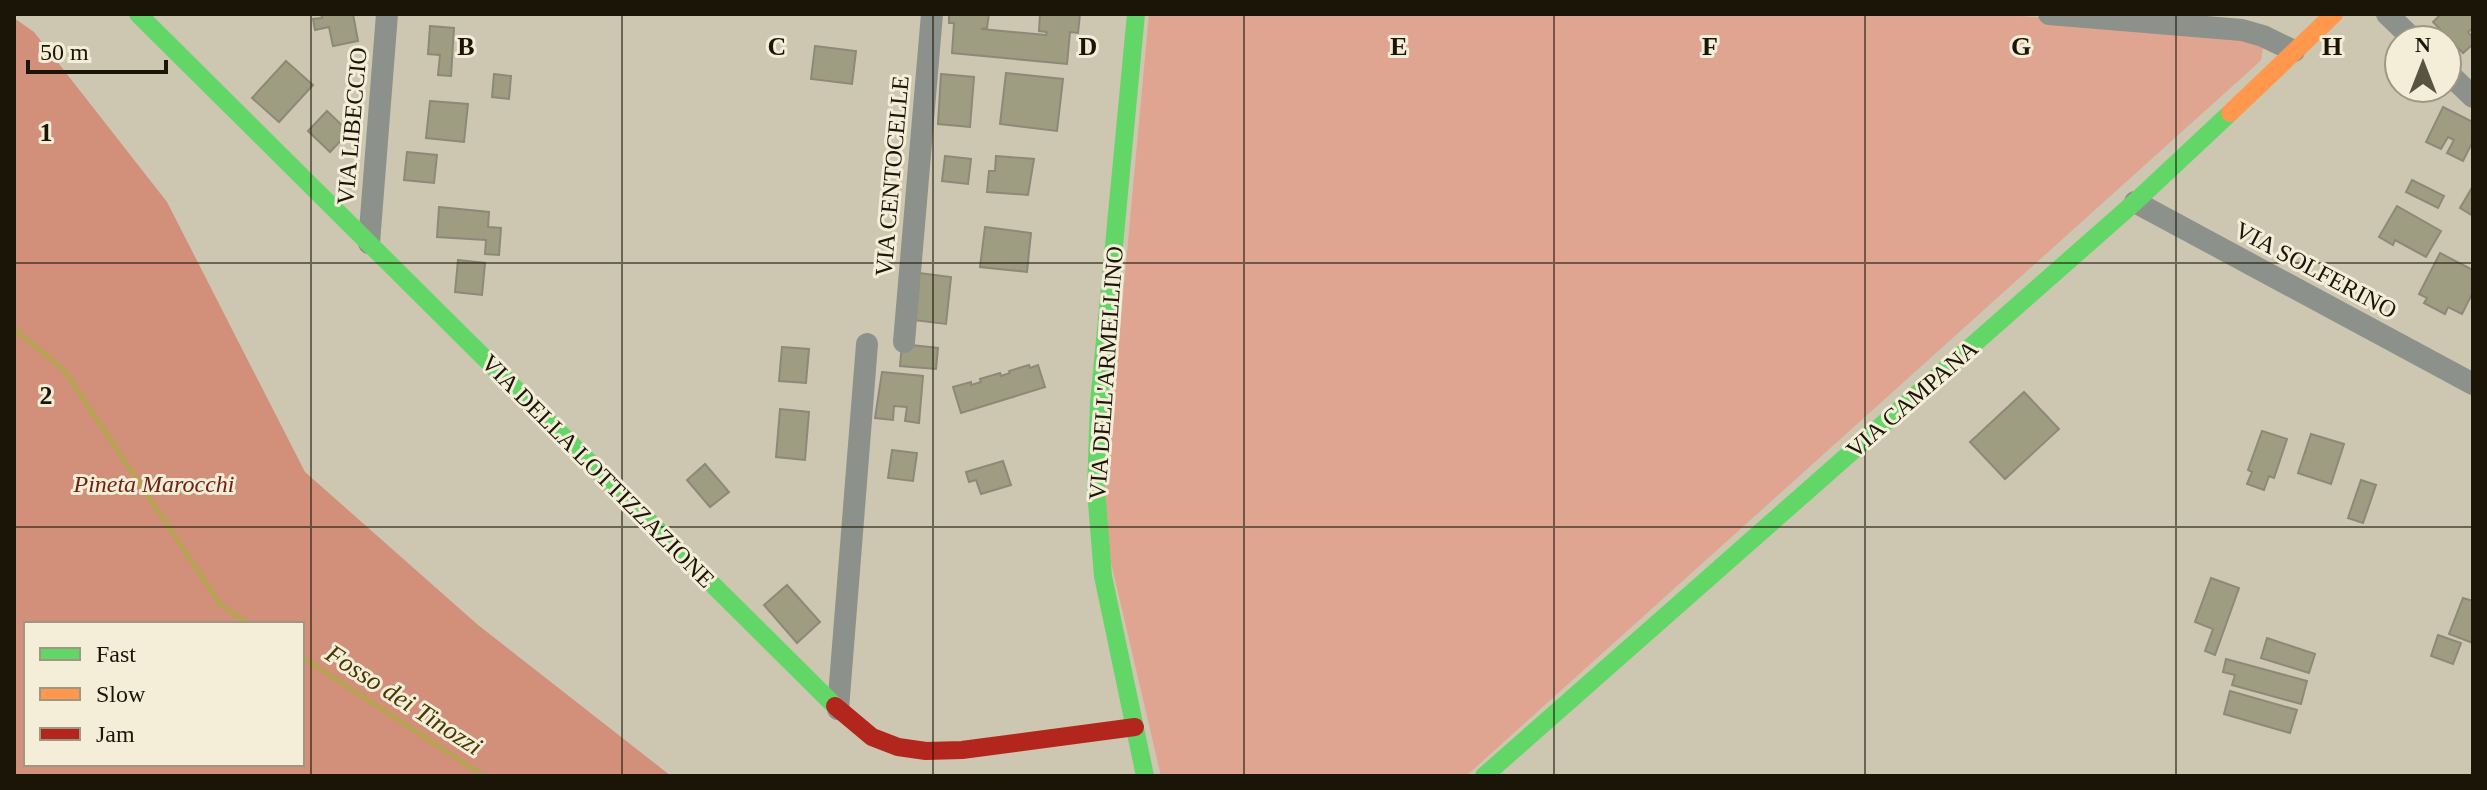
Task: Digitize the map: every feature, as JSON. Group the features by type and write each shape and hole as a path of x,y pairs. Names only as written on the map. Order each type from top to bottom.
{"street":[{"name":"VIA DELLA LOTTIZZAZIONE","path":"138,14 838,709 872,737 898,747 949,751 1135,727"},
{"name":"VIA LIBECCIO","path":"369,243 387,14"},
{"name":"VIA CENTOCELLE","path":"904,342 932,14"},
{"name":"VIA DELL'ARMELLINO","path":"1136,14 1101,378 1096,469 1097,523 1103,576 1145,776"},
{"path":"2049,14 2242,30 2273,39 2294,51"},
{"name":"VIA CAMPANA","path":"1486,775 2135,202 2334,14"},
{"name":"VIA SOLFERINO","path":"2135,202 2473,384"},
{"path":"838,709 867,344"}],"shaded area":[{"path":"1149,14 1996,14 2237,33 2263,48 2261,60 2256,65 1466,776 1161,776 1102,524"}],"green space":[{"name":"Pineta Marocchi","path":"14,18 34,32 167,202 305,472 478,625 671,776 14,776"}],"building":[{"path":"321,14 353,14 358,41 333,46 329,27 315,30 313,19 322,18"},
{"path":"949,14 989,14 987,28 981,29 1046,35 1047,32 1039,31 1040,14 1080,14 1078,33 1070,32 1067,64 952,53 954,23 949,23"},
{"path":"2441,14 2473,14 2473,28 2468,32 2473,44 2463,53 2463,24 2433,22"},
{"path":"430,26 454,28 451,76 438,75 440,55 428,54"},
{"path":"815,46 856,51 852,84 811,79"},
{"path":"286,61 313,85 279,122 252,98"},
{"path":"1006,73 1063,79 1057,131 1000,124"},
{"path":"494,74 511,76 509,99 492,97"},
{"path":"941,74 974,77 970,127 938,124"},
{"path":"430,101 468,104 464,142 426,138"},
{"path":"2443,107 2473,122 2473,141 2463,161 2447,153 2454,140 2448,137 2441,149 2426,142"},
{"path":"327,111 349,132 330,152 308,131"},
{"path":"407,152 437,155 434,183 404,180"},
{"path":"945,156 971,159 968,184 942,181"},
{"path":"996,156 1034,159 1028,195 987,192 989,171 995,171"},
{"path":"2412,180 2444,196 2438,208 2406,192"},
{"path":"2473,186 2473,216 2460,208"},
{"path":"2397,206 2441,231 2426,257 2395,240 2393,245 2379,237"},
{"path":"439,207 489,212 488,227 501,228 499,255 485,254 486,240 437,237"},
{"path":"985,227 1031,233 1027,272 980,267"},
{"path":"2440,253 2473,270 2473,292 2462,314 2448,307 2445,314 2424,303 2427,298 2419,294"},
{"path":"458,260 485,263 482,295 455,292"},
{"path":"919,273 951,277 946,324 913,320"},
{"path":"902,344 938,348 936,369 900,366"},
{"path":"782,347 809,349 806,383 779,381"},
{"path":"1029,365 1030,368 1038,365 1045,387 961,413 953,387 971,382 971,385 981,382 980,379 1000,373 1001,376"},
{"path":"882,372 923,376 919,423 905,421 907,407 894,406 893,420 875,418"},
{"path":"2024,392 2059,429 2005,479 1970,442"},
{"path":"780,409 809,412 805,460 776,457"},
{"path":"2262,431 2287,439 2274,478 2269,476 2264,490 2247,484 2252,472 2248,470"},
{"path":"2311,434 2344,444 2331,484 2298,473"},
{"path":"892,450 917,453 913,481 888,478"},
{"path":"1003,461 1011,485 981,494 976,480 969,482 966,472"},
{"path":"705,464 729,492 710,507 687,480"},
{"path":"2361,480 2376,485 2363,523 2348,518"},
{"path":"2211,578 2239,588 2215,655 2205,651 2213,629 2195,622"},
{"path":"787,585 820,622 797,643 764,605"},
{"path":"2463,598 2473,601 2473,643 2449,634"},
{"path":"2438,635 2461,643 2453,664 2431,656"},
{"path":"2267,638 2315,654 2309,673 2261,658"},
{"path":"2226,659 2307,681 2301,704 2232,685 2235,675 2223,672"},
{"path":"2230,691 2297,710 2290,733 2224,714"}],"waterway":[{"name":"Fosso dei Tinozzi","path":"14,329 64,370 221,605 247,622"},
{"name":"Fosso dei Tinozzi","path":"304,658 484,776"}],"traffic: fast":[{"path":"138,14 835,706"},
{"path":"1136,14 1099,403 1096,490 1103,576 1145,776"},
{"path":"1484,776 2135,202 2230,113"}],"traffic: slow":[{"path":"2230,113 2334,14"}],"traffic: jam":[{"path":"835,706 872,737 898,747 926,751 962,750 1135,727"}]}
